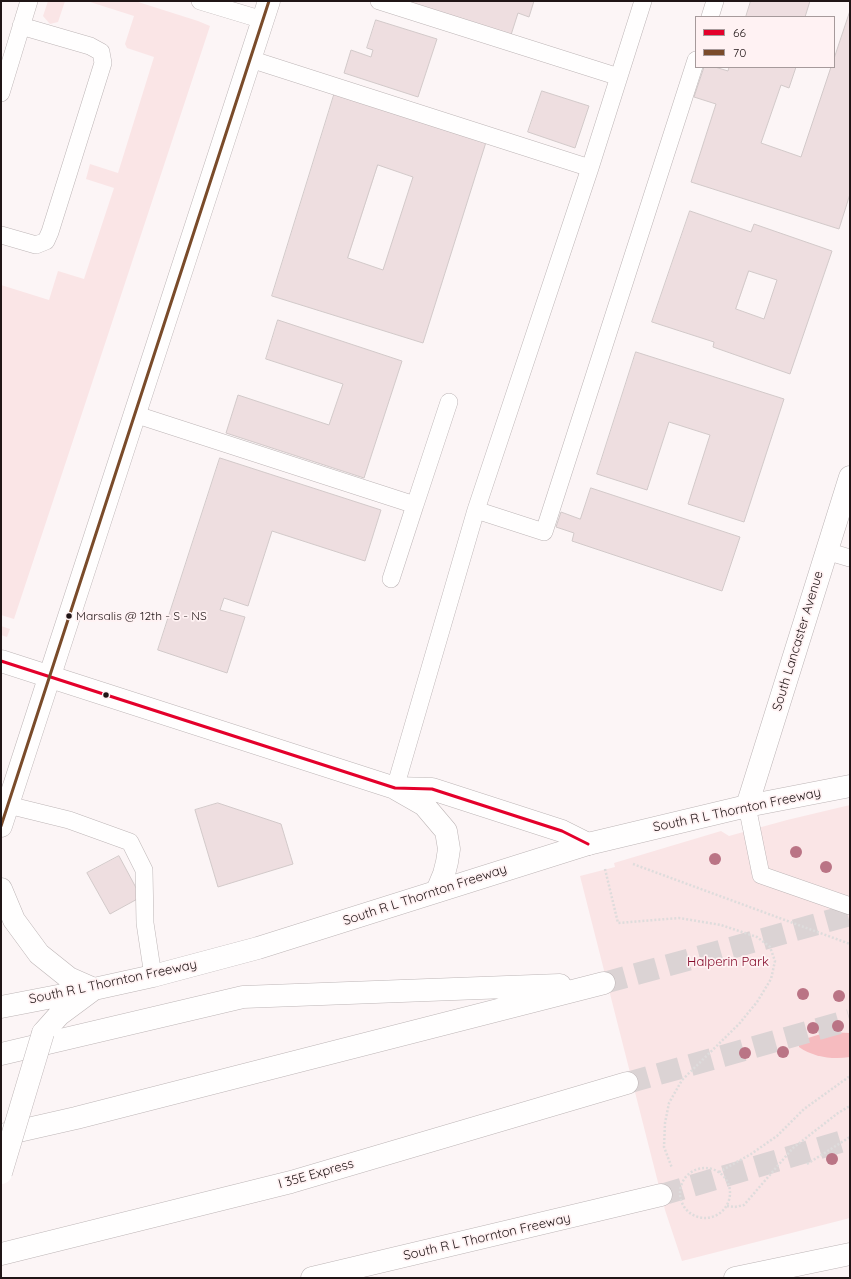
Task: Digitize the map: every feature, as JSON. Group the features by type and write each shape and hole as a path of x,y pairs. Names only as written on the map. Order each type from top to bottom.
{"main road":[{"path":"1,826 266,10"},
{"name":"South Lancaster Avenue","path":"747,806 850,477"},
{"path":"1,661 395,788 424,805 446,831 449,848 447,862 437,891"},
{"name":"South R L Thornton Freeway","path":"1,1006 94,989 153,976 258,948 588,844 747,806 850,786"},
{"path":"395,788 432,789 562,830 588,844"},
{"path":"1,889 14,920 39,954 69,978 94,989 59,1015 43,1033 1,1173"},
{"path":"1,1054 244,997 604,983 76,1118 1,1135"},
{"name":"I 35E Express","path":"1,1254 291,1182 627,1083"},
{"name":"South R L Thornton Freeway","path":"312,1278 662,1195"},
{"path":"735,1278 850,1254"}],"lane":[{"path":"1,93 29,1"},
{"path":"200,1 266,10"},
{"path":"379,1 619,77"},
{"path":"395,788 476,510 590,168 643,1"},
{"path":"710,16 715,1"},
{"path":"1,235 36,245 46,241 103,63 101,52 90,46 21,26"},
{"path":"250,59 590,168"},
{"path":"476,510 544,532 695,63"},
{"path":"391,579 449,402"},
{"path":"134,414 415,504"},
{"path":"826,551 850,558"},
{"path":"8,805 70,820 130,842 144,870 145,923 153,976"},
{"path":"747,806 761,875 850,906"}],"path":[{"path":"588,844 601,852 618,923 679,918 721,925 757,937 770,948 775,961 770,979 757,1002 739,1024 682,1080 669,1102 665,1123 664,1147 671,1168 675,1172"},
{"path":"630,863 850,944"},
{"path":"719,1172 751,1154 777,1136 804,1109 850,1076"},
{"path":"727,1206 736,1207 744,1204 793,1148 838,1113 850,1106"},
{"path":"807,1164 850,1137"},
{"path":"704,1168 717,1170 727,1180 730,1192 727,1206 718,1215 705,1218 692,1215 682,1206 679,1193 682,1181 691,1172 704,1168"},
{"path":"679,1176 682,1181"}],"green space":[{"path":"48,1 65,1 58,22 50,24 43,16"},
{"path":"87,1 135,1 210,26 14,619 1,615 1,285 49,300 58,271 84,279 114,188 86,179 90,164 118,173 154,57 127,48 125,44 134,16"},
{"path":"1,626 10,629 7,637 1,635"},
{"name":"Halperin Park","path":"850,805 850,1218 682,1261 665,1210 580,876 615,867 614,863 721,831 729,836"}],"shaded area":[{"path":"827,1032 850,1033 850,1057 823,1057 810,1053 799,1047 799,1042"}],"building":[{"path":"406,1 534,1 529,17 518,13 511,35"},
{"path":"751,1 810,1 805,16 746,16"},
{"path":"850,11 850,194 839,229 691,182 716,104 694,97 704,68 718,68 728,71 729,68 796,68 789,88 781,85 761,143 801,157 831,68 835,68 835,56"},
{"path":"376,20 437,39 418,97 344,73 351,50 371,57 373,50 367,48"},
{"path":"542,91 589,106 575,148 528,132"},
{"path":"335,92 487,139 423,343 272,296","holes":["378,165 413,177 383,270 348,258"]},
{"path":"690,211 751,232 754,224 832,251 790,374 713,347 714,342 652,322","holes":["749,271 777,280 764,319 736,309"]},
{"path":"278,320 402,361 364,478 226,433 238,395 329,425 343,384 266,359"},
{"path":"636,352 784,399 744,522 688,504 710,435 669,422 647,490 597,474"},
{"path":"220,458 381,510 365,561 272,531 248,606 224,598 220,610 245,617 227,673 158,650"},
{"path":"591,488 740,537 722,591 572,541 574,533 556,527 561,512 580,519"},
{"path":"218,803 281,824 293,864 218,887 195,810"},
{"path":"119,856 141,897 110,914 87,873"}],"tunnel":[{"path":"604,983 850,915"},
{"path":"627,1083 850,1020"},
{"path":"661,1195 850,1139"}],"transit line":[{"name":"70","path":"1,826 269,1"},
{"name":"66","path":"1,661 395,788 432,789 562,831 588,844"}],"place":[{"name":"Marsalis @ 12th - S - NS","path":"69,616"}]}
